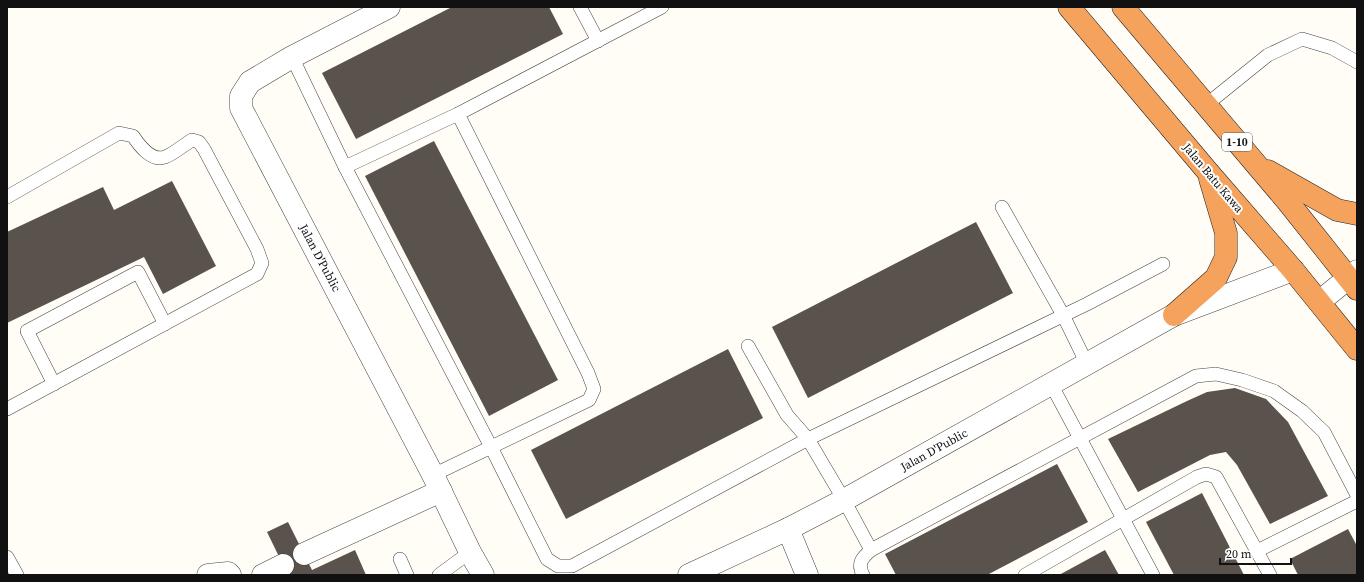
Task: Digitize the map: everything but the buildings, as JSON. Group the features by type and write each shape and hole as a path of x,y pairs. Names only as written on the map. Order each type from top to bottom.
{"highway":[{"name":"Jalan Batu Kawa","path":"1069,7 1293,270 1357,349"},
{"name":"1-10","path":"1123,7 1354,279"},
{"path":"1256,165 1337,210 1357,214"},
{"path":"1174,315 1216,278 1226,257 1226,233 1208,172"}],"street":[{"name":"Jalan D'Public","path":"390,7 292,57 250,82 242,96 241,108 437,483 470,552 483,575"},
{"name":"Jalan D'Public","path":"689,575 788,529 844,500 1174,315 1293,270"},
{"path":"1319,302 1354,279"},
{"path":"304,554 437,483"},
{"path":"788,529 807,575"},
{"path":"262,575 283,565"},
{"path":"208,575 230,575"}],"lane":[{"path":"580,7 598,41"},
{"path":"345,167 458,114 662,7"},
{"path":"1206,105 1268,55 1302,39 1332,48 1357,62"},
{"path":"292,57 345,167 491,447 547,559 558,566 572,566 808,439 1063,315 1163,264"},
{"path":"437,483 491,447 588,400 594,389 588,373 458,114"},
{"path":"7,196 119,133 133,136 141,148 154,157 165,158 192,140 199,142 204,149 257,249 262,263 257,274 7,409"},
{"path":"1002,207 1063,315 1087,364"},
{"path":"54,384 26,331 138,272 165,324"},
{"path":"748,346 787,414 808,439 844,500 870,550"},
{"path":"863,575 860,569 862,558 870,550 1196,376 1216,374 1242,380 1274,391 1302,411 1324,432 1357,495"},
{"path":"1051,384 1153,575"},
{"path":"1025,575 1123,518 1206,474 1216,477 1270,575"},
{"path":"1257,551 1357,501"},
{"path":"439,575 470,552"},
{"path":"7,557 17,575"},
{"path":"400,559 407,575"}]}
